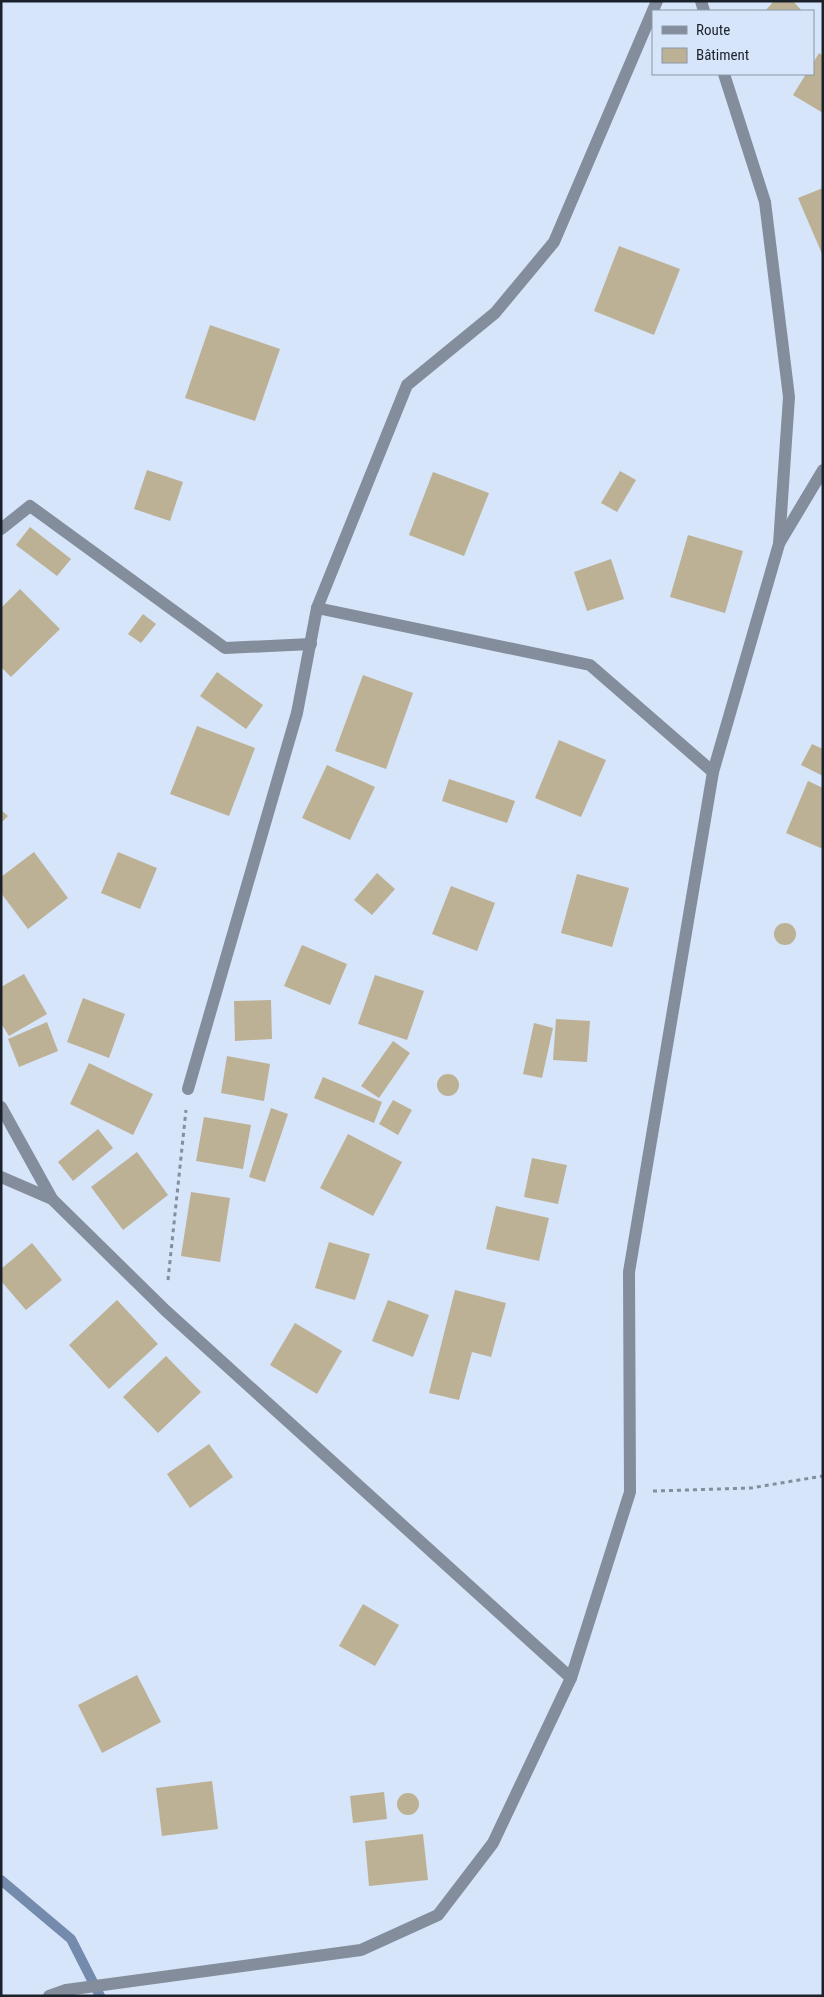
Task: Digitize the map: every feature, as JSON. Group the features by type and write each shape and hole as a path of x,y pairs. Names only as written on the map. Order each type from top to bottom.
{"street":[{"path":"188,1090 297,713 317,608 408,385 495,312 554,242 652,13"},
{"path":"49,1996 66,1990 120,1982 361,1950 438,1915 493,1843 571,1678 630,1492 629,1272 713,772 779,544 789,396 788,387 765,202 724,75"},
{"path":"779,544 823,470"},
{"path":"1,529 30,506 225,648 311,644"},
{"path":"317,608 590,665 713,772"},
{"path":"1,1107 52,1199 165,1310 571,1678"},
{"path":"1,1178 52,1199"}],"path":[{"path":"165,1310 188,1090"},
{"path":"630,1492 751,1488 823,1476"}],"building":[{"path":"774,1 793,1 801,10 766,10"},
{"path":"819,53 823,56 823,113 793,95 805,75 814,75 814,61"},
{"path":"823,188 823,256 798,198"},
{"path":"619,246 680,269 654,335 594,311"},
{"path":"210,325 280,349 255,421 185,398"},
{"path":"147,470 183,482 170,521 134,509"},
{"path":"620,471 636,480 617,512 601,503"},
{"path":"433,472 489,493 464,556 409,535"},
{"path":"30,527 71,559 57,576 16,545"},
{"path":"688,535 743,551 725,613 670,597"},
{"path":"611,559 624,599 587,611 574,572"},
{"path":"20,589 60,629 11,677 1,667 1,608"},
{"path":"143,614 156,624 141,643 128,634"},
{"path":"217,672 263,705 246,729 200,696"},
{"path":"363,675 413,693 386,769 335,751"},
{"path":"197,726 255,748 229,816 170,794"},
{"path":"559,740 606,760 581,817 535,798"},
{"path":"812,744 823,749 823,776 801,765"},
{"path":"327,765 375,787 350,840 302,818"},
{"path":"449,779 515,801 507,823 442,801"},
{"path":"808,781 823,788 823,849 786,833"},
{"path":"1,810 8,816 1,823"},
{"path":"34,852 68,898 28,929 1,893 1,877"},
{"path":"118,852 157,868 140,909 101,893"},
{"path":"377,873 395,889 372,915 354,900"},
{"path":"577,874 629,888 612,947 561,933"},
{"path":"451,886 495,903 477,951 432,934"},
{"path":"785,923 793,926 796,934 793,942 785,945 777,942 774,934 777,926"},
{"path":"302,945 347,964 330,1005 284,986"},
{"path":"24,974 47,1014 9,1036 1,1023 1,987"},
{"path":"375,975 424,991 407,1040 358,1024"},
{"path":"83,998 125,1014 109,1058 67,1042"},
{"path":"271,1000 272,1039 235,1041 234,1001"},
{"path":"556,1019 590,1021 587,1062 553,1060"},
{"path":"47,1022 58,1051 19,1067 8,1039"},
{"path":"534,1023 553,1028 542,1078 523,1074"},
{"path":"393,1041 410,1053 379,1098 361,1086"},
{"path":"227,1056 270,1064 264,1101 221,1093"},
{"path":"89,1063 153,1094 133,1135 70,1104"},
{"path":"448,1074 456,1077 459,1085 456,1093 448,1096 440,1093 437,1085 440,1077"},
{"path":"323,1077 382,1102 374,1123 314,1098"},
{"path":"393,1100 412,1110 398,1135 379,1124"},
{"path":"271,1108 288,1114 265,1182 249,1177"},
{"path":"204,1117 251,1125 243,1169 196,1161"},
{"path":"98,1129 113,1148 73,1181 58,1162"},
{"path":"348,1134 402,1162 373,1216 320,1188"},
{"path":"137,1152 168,1195 123,1230 91,1187"},
{"path":"532,1158 567,1165 558,1204 524,1197"},
{"path":"191,1192 230,1198 220,1262 181,1256"},
{"path":"496,1206 549,1218 539,1261 486,1249"},
{"path":"329,1242 370,1254 355,1300 315,1288"},
{"path":"32,1243 62,1280 26,1310 1,1281 1,1269"},
{"path":"455,1290 506,1303 491,1357 472,1352 459,1400 429,1393"},
{"path":"117,1300 158,1344 109,1389 69,1345"},
{"path":"388,1300 429,1315 413,1357 372,1341"},
{"path":"295,1323 342,1351 317,1394 270,1365"},
{"path":"166,1356 201,1392 158,1433 123,1397"},
{"path":"209,1444 233,1477 190,1508 167,1474"},
{"path":"363,1604 399,1625 375,1666 339,1646"},
{"path":"137,1675 161,1722 102,1753 78,1705"},
{"path":"212,1781 218,1829 162,1836 156,1788"},
{"path":"384,1792 387,1819 353,1823 350,1796"},
{"path":"408,1793 416,1796 419,1804 416,1812 408,1815 400,1812 397,1804 400,1796"},
{"path":"423,1834 428,1880 369,1886 365,1841"}],"waterway":[{"path":"1,1880 71,1939 100,1996"}]}
